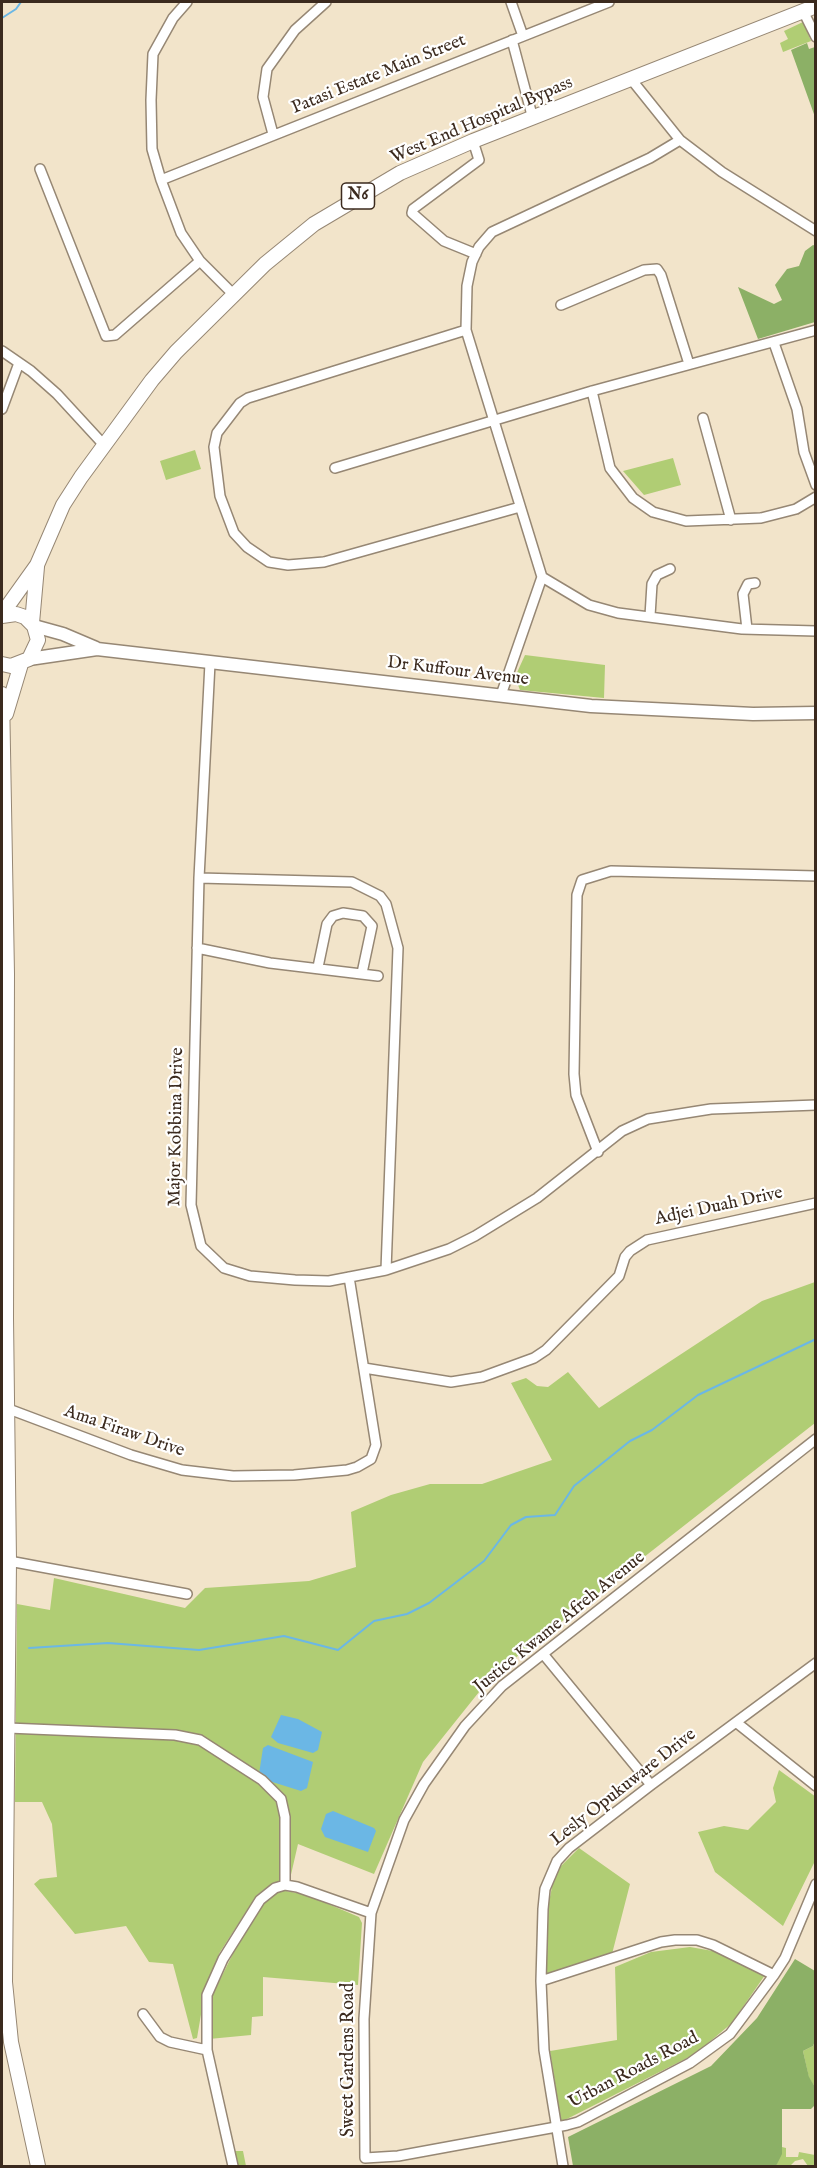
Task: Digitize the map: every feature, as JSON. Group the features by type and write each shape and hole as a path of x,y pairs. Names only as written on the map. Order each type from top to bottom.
{"highway":[{"name":"West End Hospital Bypass","path":"2,615 34,570 63,505 103,444 176,352 271,258 314,224 400,173 473,141 809,8"},
{"name":"West End Hospital Bypass","path":"33,625 34,570"},
{"path":"2,601 34,570"},
{"name":"N6","path":"2,615 16,614 33,625 38,640 25,662 2,715"},
{"path":"2,663 11,666 25,662"},
{"name":"N6","path":"2,694 7,974 4,1318 9,1561 5,1579 8,1728 5,1982 11,2042 38,2166"}],"main road":[{"path":"33,625 97,648"},
{"path":"25,662 97,648"},
{"name":"Dr Kuffour Avenue","path":"97,648 591,706 753,714 816,713"}],"street":[{"path":"187,2 167,27 152,62 152,149 160,180 182,233 200,261 234,294"},
{"path":"273,134 263,97 267,69 295,30 326,2"},
{"path":"511,2 523,36"},
{"name":"Patasi Estate Main Street","path":"160,180 609,2"},
{"path":"809,8 816,37"},
{"path":"512,40 533,119"},
{"path":"632,79 680,140 722,172 816,231"},
{"path":"501,695 542,577 466,330 467,286 476,254 492,232 650,158 680,140"},
{"path":"473,141 479,160 413,209 412,213 444,241 476,254"},
{"path":"40,170 106,336 115,335 200,261"},
{"path":"561,305 644,270 657,269 689,364"},
{"path":"466,330 248,398 240,403 217,433 214,447 220,496 234,533 247,547 269,562 288,565 324,562 520,507"},
{"path":"335,468 592,391 816,330"},
{"path":"774,343 797,410 804,452 816,485"},
{"path":"2,351 61,397 103,444"},
{"path":"2,409 19,363"},
{"path":"592,391 610,468 633,498 653,512 671,519 686,521 731,520 782,513 816,497"},
{"path":"704,418 731,520"},
{"path":"650,616 652,584 657,575 670,569"},
{"path":"542,577 590,605 618,613 747,629 816,631"},
{"path":"747,629 743,594 748,584 755,583"},
{"name":"Major Kobbina Drive","path":"210,663 199,878 190,1205 201,1246 224,1268 250,1276 295,1280 349,1277 386,1270 469,1239 537,1198 622,1131 648,1119 711,1109 816,1105"},
{"path":"598,1152 582,1115 573,1074 577,895 582,880 611,871 816,876"},
{"path":"199,878 352,882 380,896 386,904 398,948 386,1270"},
{"path":"318,967 327,924 333,916 343,913 363,916 372,926 362,974"},
{"path":"197,948 270,963 378,976"},
{"name":"Adjei Duah Drive","path":"364,1368 451,1382 473,1379 503,1369 546,1350 619,1276 625,1257 630,1251 647,1240 816,1203"},
{"name":"Ama Firaw Drive","path":"6,1407 130,1455 182,1470 233,1476 294,1476 347,1470 371,1459 376,1445 349,1277"},
{"name":"Justice Kwame Afreh Avenue","path":"370,1913 404,1820 424,1784 465,1726 489,1700 816,1439"},
{"path":"9,1561 187,1594"},
{"path":"544,1655 651,1785"},
{"name":"Lesly Opukuware Drive","path":"563,2166 544,2050 541,1981 545,1889 557,1861 569,1848 651,1785 816,1663"},
{"path":"737,1723 816,1786"},
{"path":"8,1728 175,1735 200,1740 262,1780 281,1799 285,1817 285,1885"},
{"name":"Urban Roads Road","path":"556,2127 578,2122 711,2049 730,2034 785,1958 816,1884"},
{"path":"233,2166 207,2050 207,1995 223,1959 260,1900 275,1888 285,1885 297,1887 370,1913"},
{"name":"Sweet Gardens Road","path":"370,1913 364,2019 365,2162 556,2127"},
{"path":"541,1981 661,1942 675,1940 697,1940 713,1945 774,1975"},
{"path":"143,2014 160,2037 170,2042 207,2050"}],"green space":[{"path":"803,22 811,41 783,52 780,43 788,39 784,31"},
{"path":"807,43 809,49 815,47 815,117 791,50"},
{"path":"813,245 816,246 815,322 758,339 738,287 774,304 782,300 775,285 787,269 799,266 805,251"},
{"path":"195,450 201,469 166,480 160,461"},
{"path":"673,458 681,485 644,495 623,471"},
{"path":"525,655 605,665 604,698 520,690 515,677"},
{"path":"815,1282 815,1423 491,1677 423,1762 374,1874 298,1844 290,1879 273,1883 257,1895 220,1952 206,1985 197,2038 193,2039 173,1964 149,1962 126,1926 75,1934 34,1884 40,1879 57,1877 52,1824 42,1802 15,1802 17,1604 50,1610 54,1578 185,1608 205,1588 309,1581 356,1567 351,1512 391,1495 430,1484 482,1484 552,1460 511,1383 526,1378 537,1386 548,1387 568,1372 599,1408 762,1301"},
{"path":"779,1770 816,1797 815,1861 783,1926 715,1872 698,1832 724,1826 748,1830 776,1802 773,1788"},
{"path":"579,1848 630,1884 612,1954 546,1976 548,1907 555,1872"},
{"path":"281,1890 307,1895 359,1917 362,1923 358,1985 263,1977 263,2016 252,2017 251,2035 209,2039 210,2000 256,1907 263,1898"},
{"path":"690,1947 713,1951 765,1975 732,2023 695,2054 561,2122 550,2051 617,2040 615,1967 651,1952"},
{"path":"795,1959 815,1971 815,2041 813,2046 803,2051 809,2077 815,2087 815,2105 811,2109 782,2109 782,2154 776,2166 573,2166 568,2137 711,2066 757,2018"},
{"path":"815,2041 815,2087 809,2078 803,2051 813,2046"},
{"path":"782,2147 786,2148 786,2157 798,2157 799,2152 815,2155 815,2166 808,2166 803,2159 795,2161 790,2166 776,2166"},
{"path":"243,2151 246,2166 229,2166 225,2153"}],"water":[{"path":"281,1715 298,1719 322,1732 318,1750 313,1753 278,1743 271,1737"},
{"path":"268,1745 313,1762 307,1788 301,1791 266,1780 259,1774 263,1748"},
{"path":"333,1811 374,1828 376,1831 368,1852 325,1837 321,1829 326,1814"}],"waterway":[{"path":"2,18 16,9 21,2"},
{"path":"29,1648 108,1643 199,1650 284,1636 338,1650 374,1621 407,1614 429,1603 484,1561 511,1525 526,1517 555,1515 574,1486 630,1441 652,1430 698,1395 816,1339"}]}
